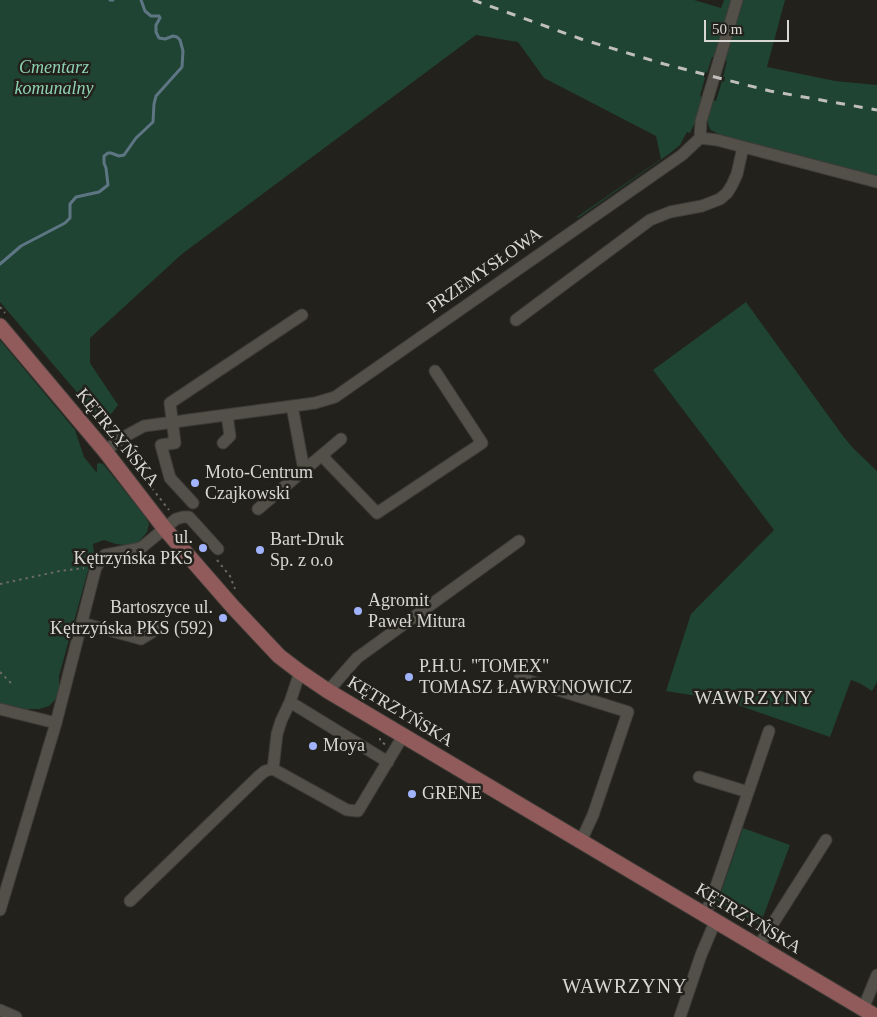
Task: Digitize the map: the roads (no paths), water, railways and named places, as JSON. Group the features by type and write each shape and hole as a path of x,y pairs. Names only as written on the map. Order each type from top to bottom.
{"main road":[{"name":"KĘTRZYŃSKA","path":"0,326 105,452 165,529 279,656 328,691 877,1017"}],"street":[{"path":"737,0 702,121 700,138 717,140 877,182"},
{"name":"PRZEMYSŁOWA","path":"105,452 134,430 144,426 315,403 335,397 682,154 700,138"},
{"path":"516,320 650,220 670,212 702,206 720,199 732,186 737,174 743,147"},
{"path":"193,503 170,478 162,445 175,443 170,402 302,315"},
{"path":"322,456 377,513 482,443 435,371"},
{"path":"292,406 304,470"},
{"path":"223,443 230,436 227,415"},
{"path":"258,509 341,439"},
{"path":"0,910 56,722 96,567 105,555 141,548 179,518 189,517 218,549"},
{"path":"328,691 357,658 520,542"},
{"path":"82,623 141,639 157,629"},
{"path":"273,769 277,734 300,672"},
{"path":"520,678 628,712 593,815 581,841"},
{"path":"290,702 388,762"},
{"path":"0,709 56,722"},
{"path":"680,1017 701,955 710,904 769,731"},
{"path":"130,901 265,771 273,769 348,810 358,811 403,736"},
{"path":"699,777 748,792"},
{"path":"758,947 826,840"},
{"path":"863,1009 877,975"},
{"path":"0,1010 16,1017"}],"waterway":[{"path":"0,264 21,246 65,223 70,218 70,204 76,197 99,192 108,185 104,156 108,153 119,156 124,155 136,138 153,122 156,96 182,67 183,51 180,40 177,37 159,38 156,32 156,25 160,18 159,16 151,16 145,11 141,0"}],"railway":[{"path":"473,0 581,39 664,64 770,91 877,110"}],"place":[{"name":"Moto-Centrum Czajkowski","path":"195,483"},
{"name":"ul. Kętrzyńska PKS","path":"203,548"},
{"name":"Bart-Druk Sp. z o.o","path":"260,550"},
{"name":"Agromit Paweł Mitura","path":"358,611"},
{"name":"Bartoszyce ul. Kętrzyńska PKS (592)","path":"223,618"},
{"name":"P.H.U. \"TOMEX\" TOMASZ ŁAWRYNOWICZ","path":"409,677"},
{"name":"Moya","path":"313,746"},
{"name":"GRENE","path":"412,794"}],"district":[{"name":"WAWRZYNY","path":"754,699"},
{"name":"WAWRZYNY","path":"625,988"}],"park label":[{"name":"Cmentarz komunalny","path":"54,78"}]}
